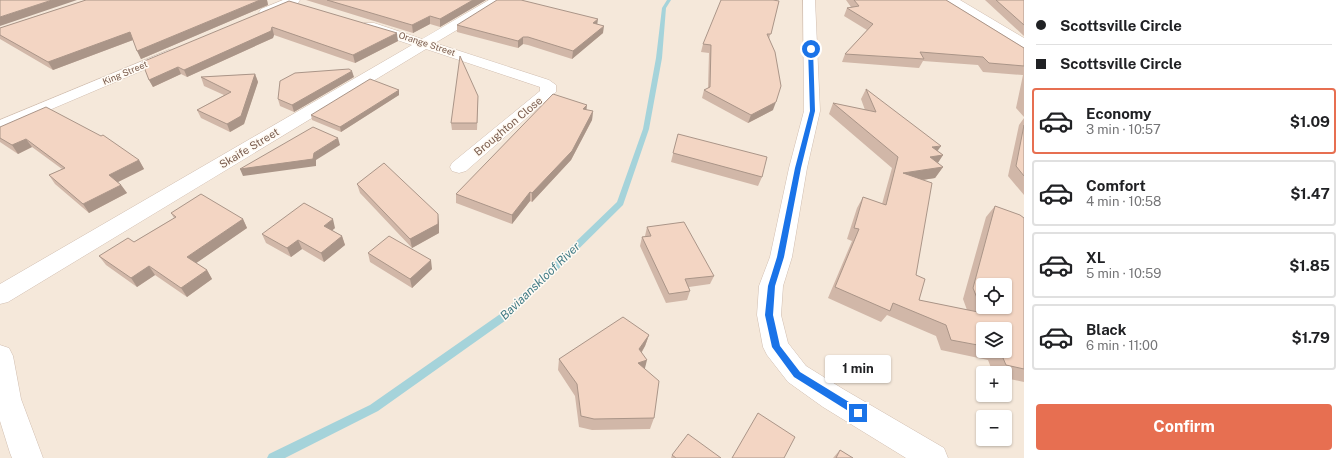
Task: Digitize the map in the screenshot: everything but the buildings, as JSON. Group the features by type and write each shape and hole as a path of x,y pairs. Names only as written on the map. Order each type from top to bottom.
{"street":[{"name":"Skaife Street","path":"0,295 498,0"},
{"path":"809,0 812,111 798,168 781,257 771,286 769,315 776,347 797,374 934,458"},
{"path":"951,0 1024,44"},
{"path":"254,17 294,2"},
{"name":"Orange Street","path":"358,22 426,43 544,83"},
{"name":"King Street","path":"0,126 182,48"},
{"name":"Broughton Close","path":"459,167 548,92 548,85 544,83"},
{"path":"0,356 7,399 28,458"}],"shaded area":[{"path":"0,0 1024,0 1024,458 0,458"}],"waterway":[{"name":"Baviaanskloof River","path":"273,458 374,408 506,315 620,203 646,129 659,58 664,8 669,0"}],"route":[{"path":"811,49 813,86 812,111 798,168 781,257 771,286 769,315 776,347 797,374 858,413"}]}
